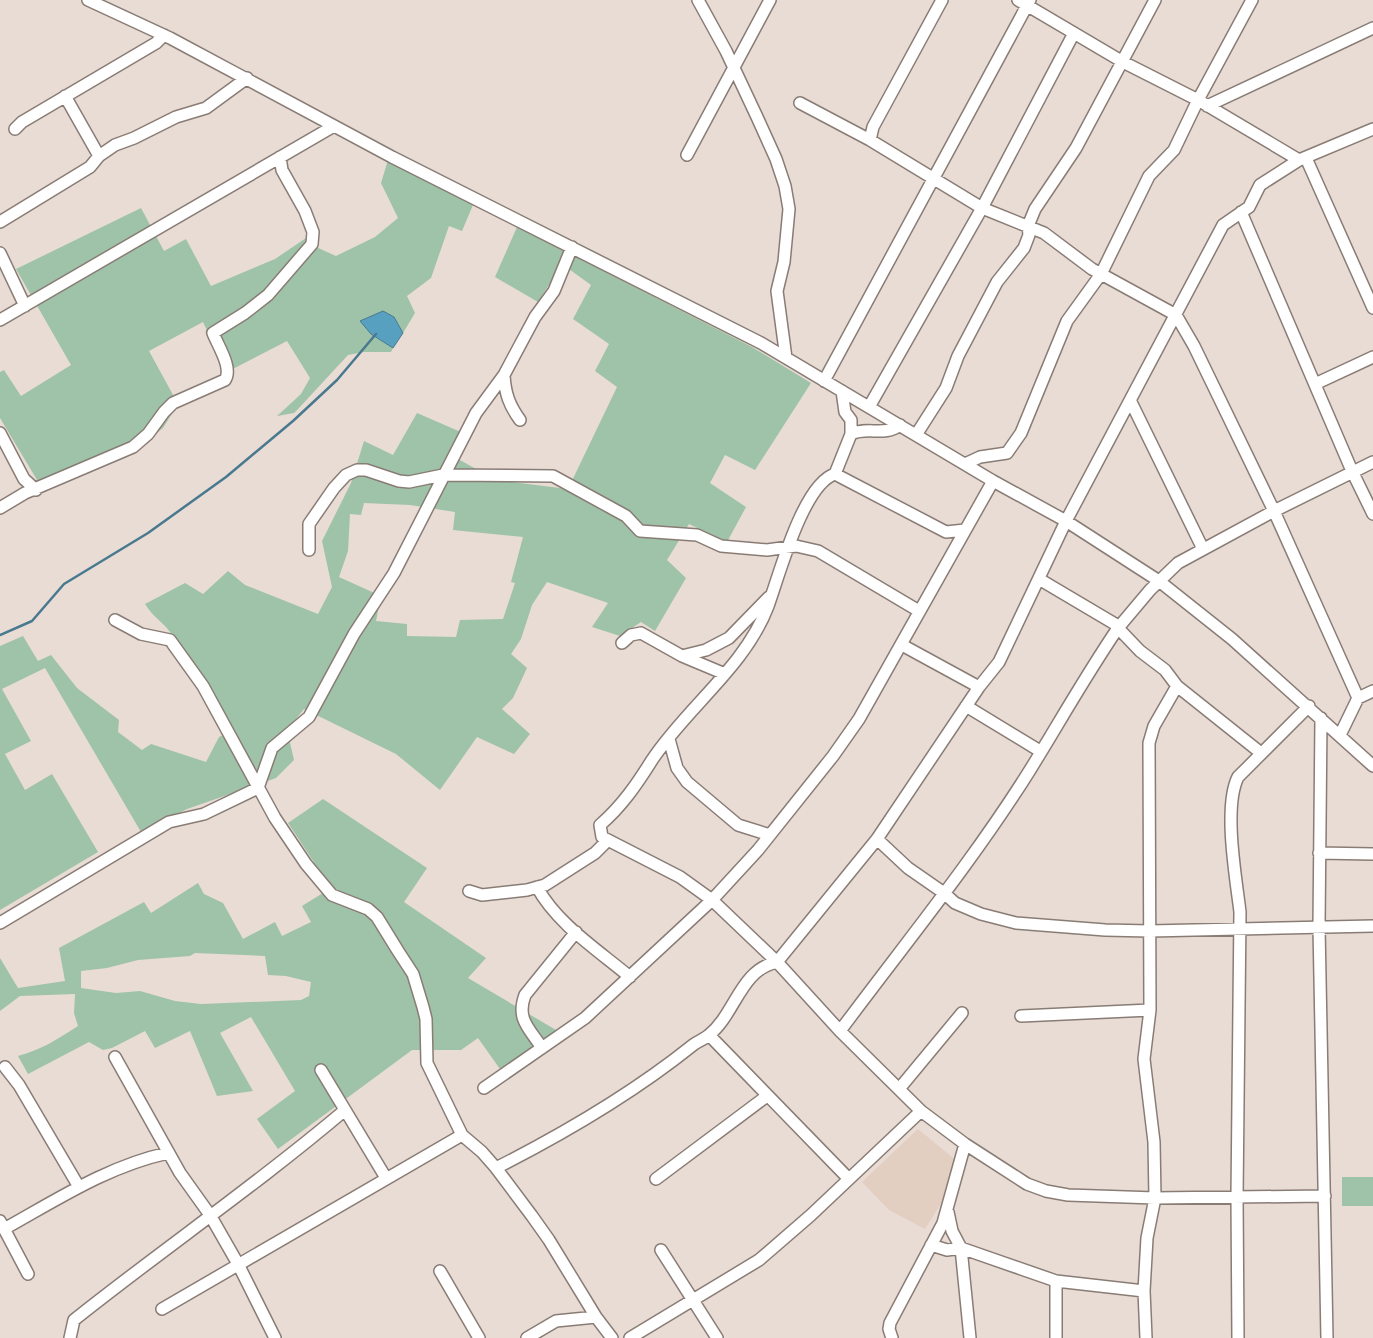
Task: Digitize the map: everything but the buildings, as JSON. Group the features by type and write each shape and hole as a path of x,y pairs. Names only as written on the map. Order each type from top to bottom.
{"street":[{"path":"88,0 164,35 392,158 683,302 786,358 965,464 1066,521 1159,580 1232,639 1309,706 1373,766"},
{"path":"698,0 734,69 776,159 785,186 789,210 784,262 777,291 786,358"},
{"path":"687,155 770,0"},
{"path":"870,140 873,127 942,0"},
{"path":"916,435 946,388 958,356 997,282 1024,248 1030,235 1028,226 1035,210 1076,148 1155,0"},
{"path":"965,464 980,457 1006,453 1021,433 1067,321 1101,274 1149,176 1174,150 1202,103 1252,0"},
{"path":"824,380 934,177 1025,1 1123,62 1202,103 1302,159 1373,308"},
{"path":"1202,103 1373,28"},
{"path":"869,407 982,208 1074,33"},
{"path":"15,129 22,122 156,43 164,35"},
{"path":"0,222 90,167 99,156 114,145 134,138 176,117 206,108 246,78"},
{"path":"65,96 99,156"},
{"path":"800,103 870,140 934,177 982,208 1044,233 1101,274 1176,315 1194,346 1274,511 1358,698"},
{"path":"0,320 334,126"},
{"path":"496,1168 557,1137 662,1070 696,1043 709,1036 727,1015 752,975 766,964 777,962 877,839 978,687 999,662 1066,521 1223,225 1249,207 1260,185 1302,159 1373,129"},
{"path":"0,508 25,493 36,490 133,447 148,434 173,403 225,380 228,375 227,367 213,333 245,313 268,294 312,244 313,232 305,211 282,170 280,157"},
{"path":"1241,212 1352,471 1373,514"},
{"path":"0,923 169,822 204,814 258,788 272,748 309,717 354,634 394,572 476,413 504,375 535,316 554,291 572,247"},
{"path":"0,253 25,306"},
{"path":"1314,384 1373,357"},
{"path":"504,375 505,392 510,408 520,420"},
{"path":"842,391 845,412 851,420 851,434 835,474 826,478 808,501 786,548 771,596 756,630 724,674 652,760 638,784 600,825 600,832 606,841 638,854 680,877 712,900 777,962 840,1031 921,1111 965,1144 1026,1184 1046,1191 1068,1195 1155,1198 1325,1196"},
{"path":"1130,402 1203,549"},
{"path":"851,434 860,431 892,431 900,425"},
{"path":"0,433 24,479 36,490"},
{"path":"840,1031 944,893 1030,770 1040,751 1059,725 1086,676 1118,628 1159,580 1178,563 1203,549 1352,471 1373,462"},
{"path":"309,550 309,524 346,475 357,470 366,470 398,481 409,482 443,475 553,476 626,516 640,531 697,535 721,546 767,550 796,546 818,550 919,611"},
{"path":"835,474 946,532 965,530"},
{"path":"484,1088 585,1018 712,900 770,835 833,756 859,718 902,645 919,611 993,480"},
{"path":"1040,579 1115,624 1140,651 1164,670 1177,686 1261,753"},
{"path":"682,656 706,650 729,638 771,596"},
{"path":"115,620 141,634 170,640 203,686 258,788 306,864 332,895 368,909 377,917 413,974 426,1019 427,1063 462,1135 482,1152 496,1168 549,1240 596,1317 612,1338"},
{"path":"622,643 631,635 641,633 682,656 724,674"},
{"path":"902,645 978,687"},
{"path":"1146,1338 1144,1291 1147,1238 1155,1198 1154,1142 1144,1059 1150,1010 1149,743 1154,726 1177,686"},
{"path":"1340,735 1358,698 1373,691"},
{"path":"966,706 1040,751"},
{"path":"1238,1338 1237,1197 1240,912 1235,873 1231,800 1233,788 1238,777 1309,706"},
{"path":"1321,718 1319,927 1326,1338"},
{"path":"670,739 677,768 687,782 738,825 770,835"},
{"path":"877,839 908,868 955,903 968,910 1016,923 1105,930 1373,926"},
{"path":"469,891 482,895 537,887 556,879 595,853 606,841"},
{"path":"1319,853 1373,854"},
{"path":"537,887 545,902 576,932 630,977"},
{"path":"542,1048 524,1022 521,1006 525,995 576,932"},
{"path":"1021,1016 1150,1010"},
{"path":"899,1089 962,1013"},
{"path":"709,1036 848,1178"},
{"path":"115,1057 168,1153 210,1215 238,1264 270,1336"},
{"path":"5,1067 19,1085 79,1187"},
{"path":"321,1070 386,1178"},
{"path":"656,1179 767,1096"},
{"path":"70,1338 74,1320 210,1215 285,1161 345,1110"},
{"path":"630,1338 759,1260 921,1111"},
{"path":"162,1309 462,1135"},
{"path":"892,1338 889,1329 890,1323 948,1212 965,1144"},
{"path":"28,1274 2,1225 111,1170 140,1159 168,1153"},
{"path":"948,1212 952,1231 961,1248 970,1338"},
{"path":"931,1245 947,1250 961,1248 1056,1281 1144,1291"},
{"path":"662,1250 717,1338"},
{"path":"440,1271 479,1338"},
{"path":"1056,1281 1056,1338"},
{"path":"527,1338 556,1321 596,1317"}],"shaded area":[{"path":"918,1129 964,1167 925,1229 889,1210 862,1182"}],"green space":[{"path":"388,160 473,205 462,231 449,226 431,278 407,296 415,313 403,333 394,317 371,334 393,348 391,352 364,352 348,355 294,413 277,416 301,394 310,378 287,341 227,372 203,322 149,351 178,404 163,428 127,457 43,490 0,418 0,372 4,370 21,396 71,365 16,269 141,208 164,251 186,239 211,286 275,259 309,236 316,247 336,256 375,237 398,218 381,183"},
{"path":"517,227 752,347 811,383 755,470 725,455 710,483 746,507 727,542 689,524 667,560 686,578 655,631 641,622 620,636 592,627 608,603 547,582 532,605 521,639 511,654 527,668 513,698 502,709 530,734 514,754 477,737 440,790 396,754 304,709 287,730 294,760 276,778 187,809 141,832 45,668 2,689 31,741 5,754 25,790 52,774 98,852 0,910 0,646 23,636 38,661 51,655 77,688 119,720 118,732 142,750 151,744 206,762 219,737 227,733 187,656 167,628 145,604 185,583 203,594 228,571 245,585 318,614 332,587 322,541 351,483 364,441 393,455 417,413 470,436 458,459 496,480 568,489 617,387 595,371 609,344 573,319 591,285 562,264 538,302 495,277","holes":["364,503 410,505 455,512 453,530 523,537 511,582 515,583 503,619 460,620 456,637 407,636 407,624 376,621 381,596 339,577 348,551 350,514 361,515"]},
{"path":"323,799 427,868 404,902 486,958 468,978 556,1030 500,1069 478,1038 461,1050 412,1050 278,1149 257,1119 295,1091 251,1017 220,1033 253,1091 217,1096 190,1031 155,1048 145,1031 112,1048 103,1050 89,1042 28,1074 18,1056 56,1040 78,1026 74,1013 75,994 20,996 0,1011 0,958 18,988 65,981 59,948 144,902 151,913 198,883 204,894 223,903 243,939 275,922 282,936 311,922 302,906 331,888 288,823","holes":["195,953 265,956 268,975 286,976 311,982 309,996 301,1000 201,1004 175,1001 140,991 116,993 81,988 81,971 107,968 138,960 190,956"]},
{"path":"1342,1177 1373,1177 1373,1206 1342,1206"}],"water":[{"path":"383,311 394,317 403,333 393,348 371,334 360,321"}],"waterway":[{"path":"0,635 32,621 64,584 148,533 226,477 293,421 337,380 376,334"}]}
